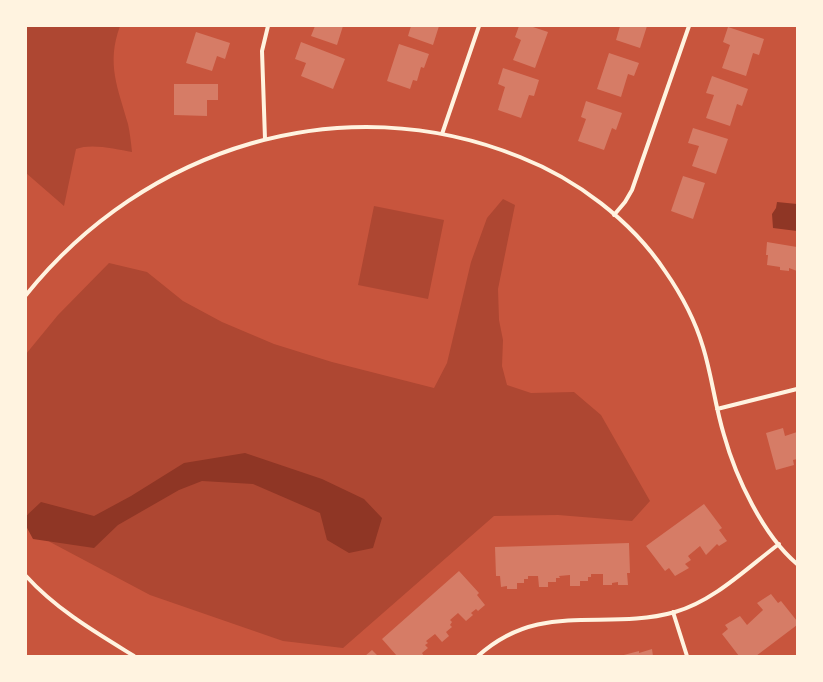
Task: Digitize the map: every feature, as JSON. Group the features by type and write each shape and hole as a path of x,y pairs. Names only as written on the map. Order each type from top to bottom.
{"street":[{"path":"265,139 262,51 268,26"},
{"path":"442,134 479,26"},
{"path":"614,215 625,202 632,190 689,26"},
{"path":"26,295 46,272 76,242 132,199 196,163 265,139 317,129 353,126 403,128 442,134 484,143 532,161 578,188 614,215 632,231 656,259 676,288 687,308 703,346 724,437 740,478 760,516 778,544 797,564"},
{"path":"717,409 797,389"},
{"path":"478,656 504,637 540,623 650,617 687,607 710,595 778,544"},
{"path":"26,576 42,594 60,609 134,656"},
{"path":"673,612 686,656"}],"shaded area":[{"path":"26,26 120,26 114,52 115,76 128,124 132,152 96,147 82,147 76,149 64,206 26,173"},
{"path":"503,199 515,205 498,289 499,320 503,340 502,366 507,385 531,393 574,392 601,415 650,501 632,521 558,515 494,516 343,648 283,641 150,595 50,542 35,527 26,512 26,354 58,315 109,263 147,272 183,301 222,322 274,344 332,362 434,388 447,363 471,262 487,218"},
{"path":"777,202 797,204 797,231 773,228 772,214 776,208"},
{"path":"374,206 444,220 428,299 358,285"},
{"path":"245,453 322,479 364,499 382,518 373,548 349,553 327,540 320,513 253,484 202,481 179,490 118,525 94,548 33,539 26,526 26,516 41,502 94,516 131,496 184,463"}],"building":[{"path":"315,26 343,26 337,45 311,36"},
{"path":"411,26 439,26 433,45 408,36"},
{"path":"519,26 530,26 548,32 535,68 513,60 521,40 515,37"},
{"path":"620,26 647,26 640,48 616,40"},
{"path":"728,27 764,39 759,55 753,53 746,76 722,68 730,45 723,42"},
{"path":"196,32 230,43 225,59 217,56 212,71 186,63"},
{"path":"301,42 345,59 333,89 301,76 306,63 295,59"},
{"path":"399,44 429,54 424,68 421,67 417,81 413,80 410,89 387,81"},
{"path":"609,53 639,63 634,76 628,74 621,97 597,89"},
{"path":"503,68 539,80 534,96 529,95 521,118 498,110 505,87 498,84"},
{"path":"712,76 748,89 742,106 737,104 730,126 706,118 714,95 706,93"},
{"path":"174,84 218,84 218,100 207,100 207,116 174,115"},
{"path":"586,101 622,113 616,130 612,128 604,150 578,141 586,119 581,117"},
{"path":"693,128 728,139 716,174 692,166 699,146 688,143"},
{"path":"683,176 705,183 693,219 671,211"},
{"path":"767,242 797,247 797,271 789,268 789,271 780,270 780,267 767,265"},
{"path":"783,428 785,436 797,432 797,459 793,460 794,465 776,470 766,433"},
{"path":"704,504 722,528 719,530 727,541 719,546 717,544 706,555 700,546 688,556 691,560 685,564 689,568 675,576 669,568 665,571 646,546"},
{"path":"629,543 630,573 627,573 628,585 618,585 618,582 612,583 612,585 603,585 603,574 591,574 591,577 588,577 588,581 580,581 580,586 570,586 570,575 559,576 560,578 556,578 556,582 548,582 548,587 539,587 538,576 528,576 528,579 524,579 524,583 517,583 517,589 507,589 507,586 501,587 500,576 496,576 495,547"},
{"path":"459,571 479,593 477,595 485,605 478,611 476,609 471,613 473,615 466,621 458,613 450,620 452,622 450,625 452,627 446,632 449,636 442,642 435,634 426,641 428,643 425,645 428,648 422,653 424,656 397,656 382,639"},
{"path":"771,594 778,603 781,601 797,621 797,625 756,656 739,656 722,634 728,629 725,625 740,616 747,625 763,610 757,603"},
{"path":"652,649 653,656 620,656 639,651 639,653"},
{"path":"372,650 378,656 365,656"}]}
